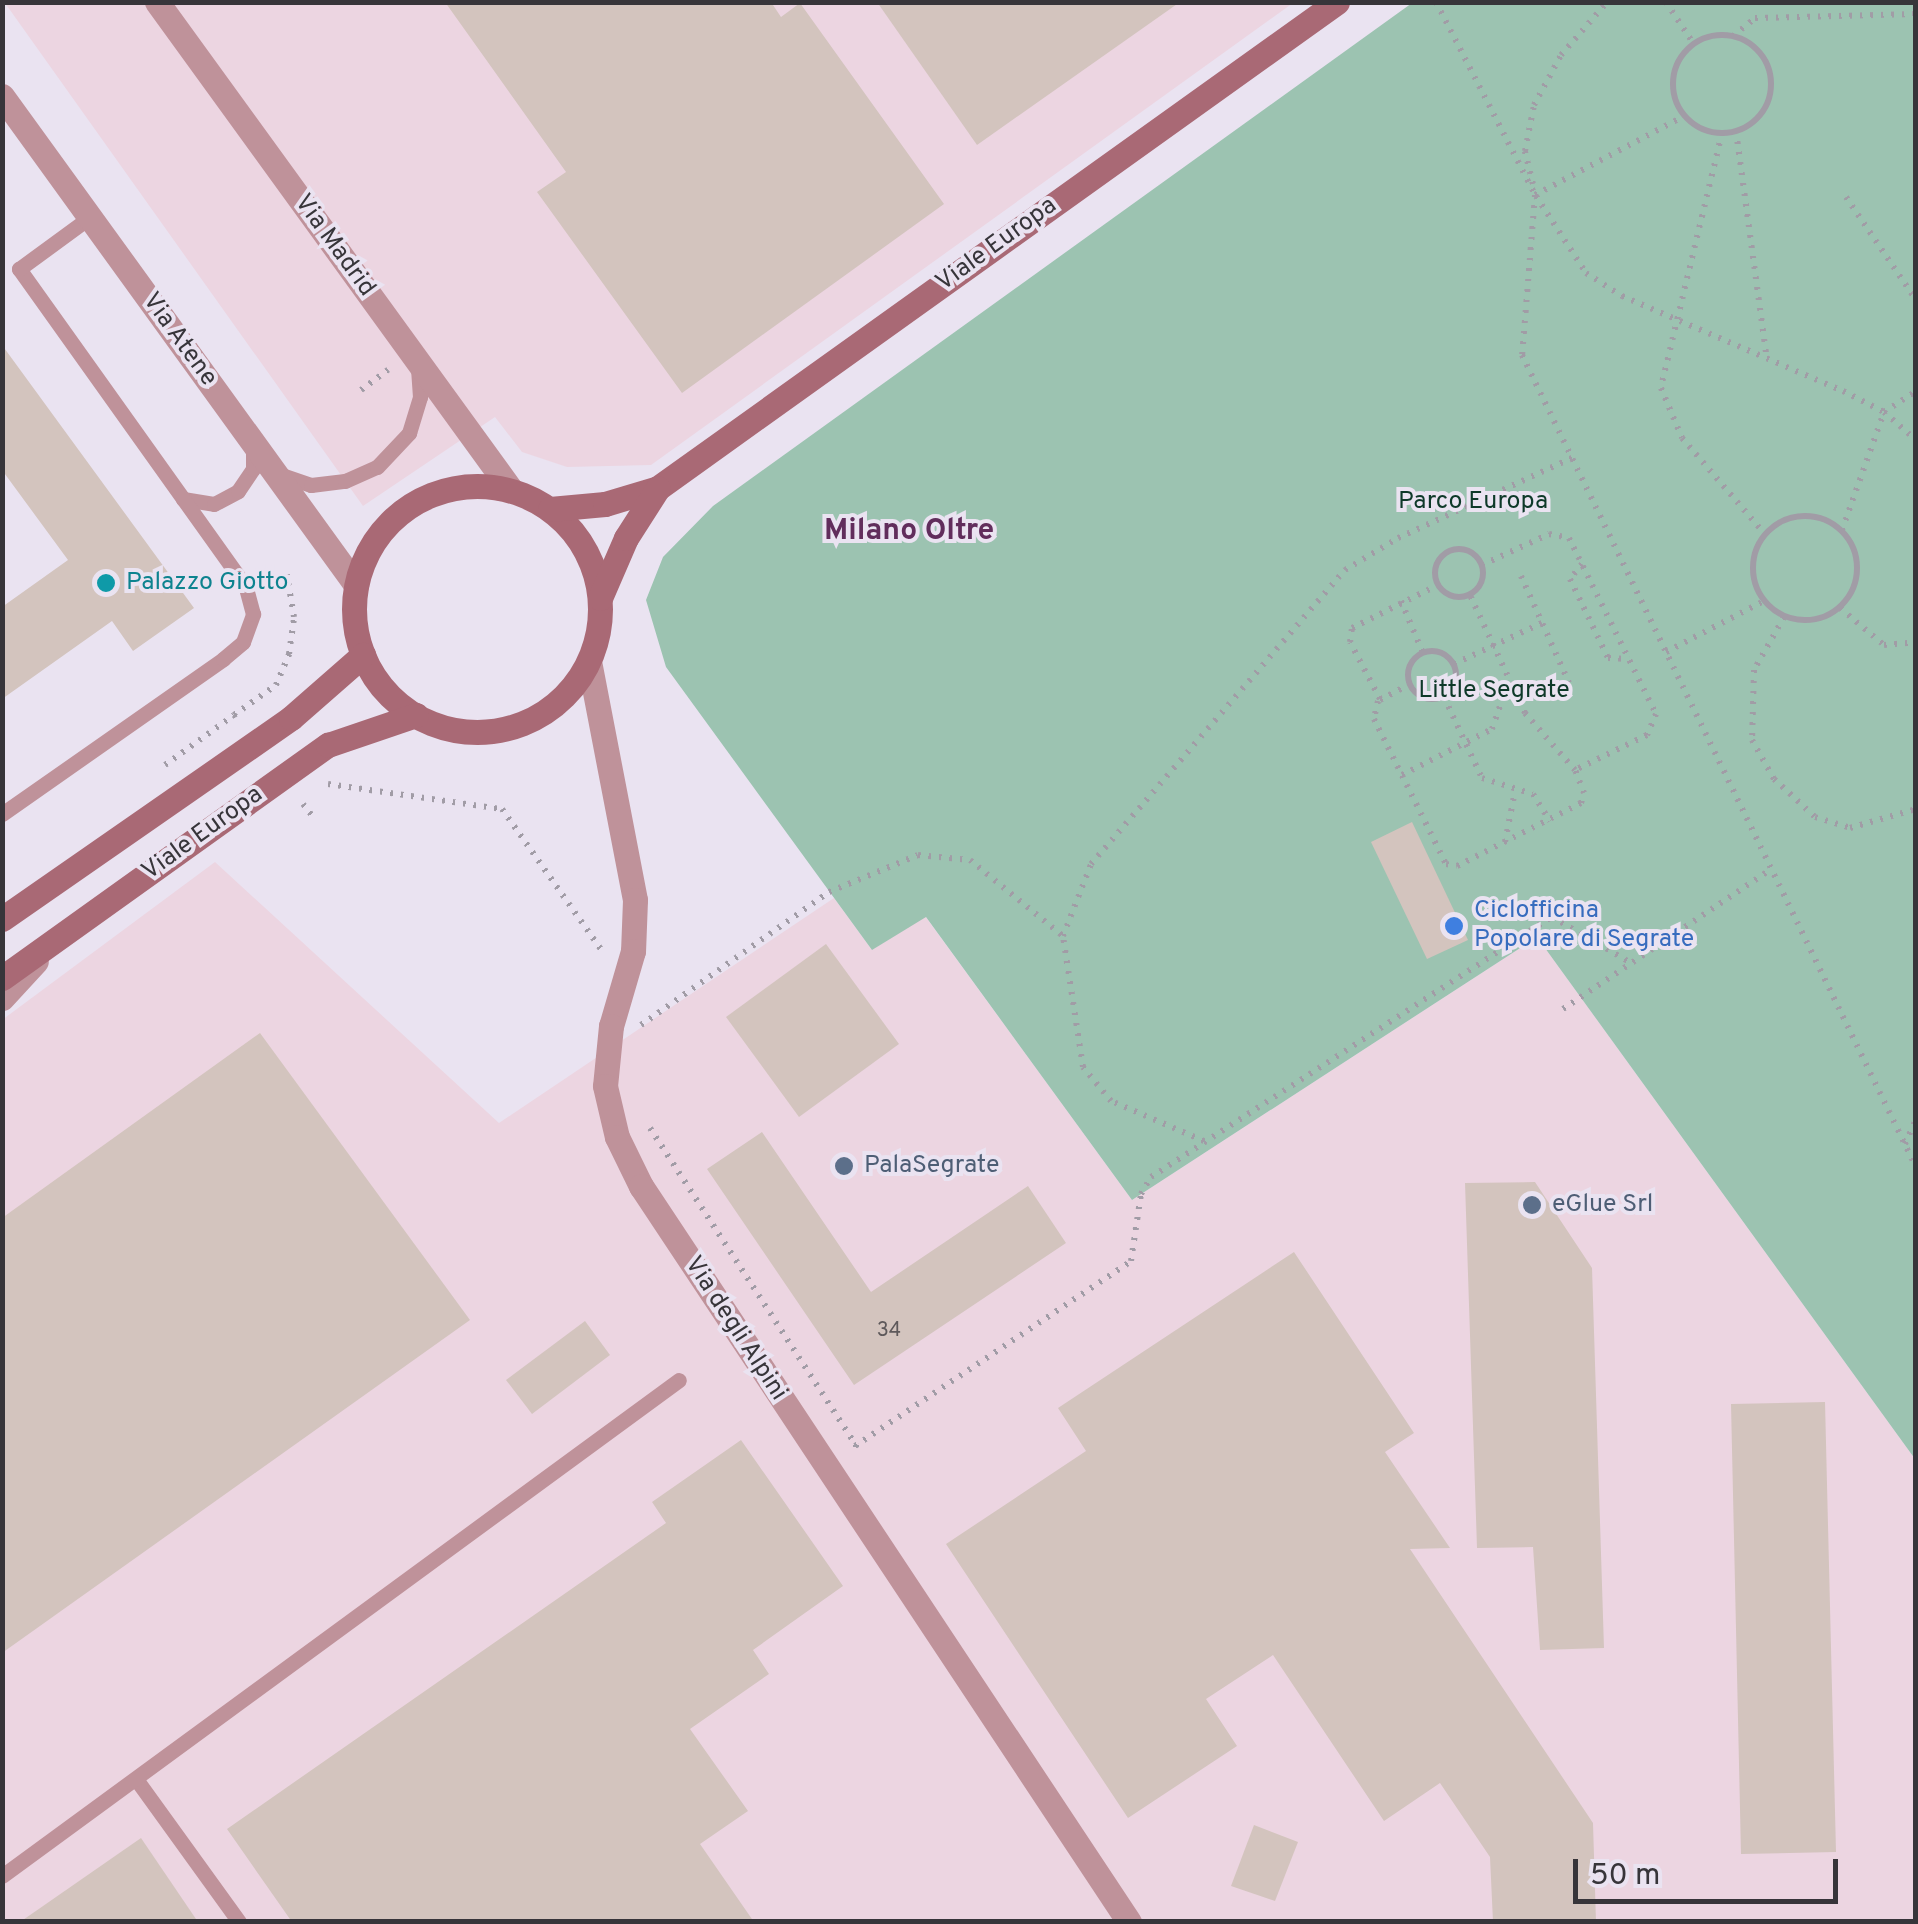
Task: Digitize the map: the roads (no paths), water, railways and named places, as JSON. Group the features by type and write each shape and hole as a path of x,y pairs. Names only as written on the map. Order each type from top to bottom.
{"street":[{"name":"Via Madrid","path":"156,2 511,490"},
{"name":"Viale Europa","path":"550,509 605,504 658,488 1337,2"},
{"name":"Via Atene","path":"2,96 356,585"},
{"name":"Viale Europa","path":"600,598 584,548 550,509 511,490 460,486 413,504 376,538 356,585 363,655 384,689 416,715 464,731 514,726 559,702 589,661 600,598 658,488"},
{"name":"Viale Europa","path":"2,920 291,718 363,655"},
{"name":"Via degli Alpini","path":"589,661 635,900 633,952 612,1026 605,1086 617,1137 641,1186 1130,1922"},
{"name":"Viale Europa","path":"2,978 328,745 416,715"},
{"path":"2,998 53,942"}],"lane":[{"path":"2,814 243,642 253,614 246,586 19,270 90,217"},
{"path":"275,473 310,485 378,467 409,433 420,397 418,362"},
{"path":"182,499 214,504 238,491 252,469 253,443"},
{"path":"2,1876 679,1380"},
{"path":"136,1778 238,1922"}],"place":[{"name":"Palazzo Giotto","path":"106,583"},
{"name":"Ciclofficina Popolare di Segrate","path":"1454,926"},
{"name":"PalaSegrate","path":"844,1166"},
{"name":"eGlue Srl","path":"1532,1205"}],"district":[{"name":"Milano Oltre","path":"909,532"}],"park label":[{"name":"Parco Europa","path":"1473,502"},
{"name":"Little Segrate","path":"1494,691"}]}
